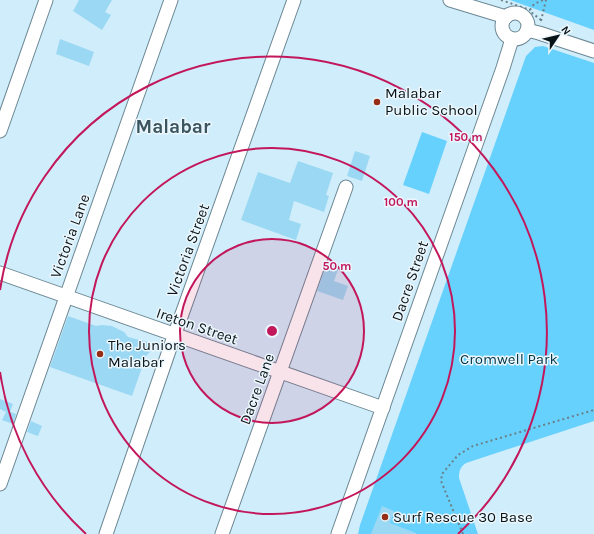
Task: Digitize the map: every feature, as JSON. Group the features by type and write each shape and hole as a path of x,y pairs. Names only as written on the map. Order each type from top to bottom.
{"street":[{"path":"0,131 46,0"},
{"name":"Victoria Lane","path":"0,484 65,296 171,0"},
{"name":"Victoria Street","path":"106,534 294,0"},
{"path":"450,0 506,17"},
{"path":"536,28 521,38 512,39 503,31 502,24 506,17 512,13 520,14 526,19 528,26 536,28 594,51"},
{"name":"Dacre Street","path":"338,534 512,39"},
{"name":"Dacre Lane","path":"222,534 346,187"},
{"name":"Ireton Street","path":"0,273 383,408"}],"path":[{"path":"501,0 530,10"},
{"path":"530,10 534,4 544,0"},
{"path":"536,28 544,0"},
{"path":"530,10 536,28"},
{"path":"463,534 441,481 442,474 458,454 473,446 491,440 594,410"}],"green space":[{"path":"510,0 594,0 594,30"},
{"name":"Cromwell Park","path":"543,46 594,63 594,421 466,463 462,466 459,478 478,534 358,534 526,56 535,47"},
{"path":"422,132 447,141 429,194 403,185"}],"building":[{"path":"79,0 112,0 105,12 111,15 102,30 73,11"},
{"path":"60,39 94,52 89,66 56,54"},
{"path":"355,151 370,156 362,181 347,176"},
{"path":"298,161 333,173 326,195 329,196 324,212 294,201 289,220 301,224 296,240 241,220 258,172 290,183"},
{"path":"327,263 339,267 334,281 348,286 343,300 317,291"},
{"name":"The Juniors Malabar","path":"68,316 96,326 112,326 124,332 128,337 148,342 151,346 151,351 146,356 132,396 50,367"},
{"path":"0,399 13,404 10,412 16,414 13,424 2,420 6,412 0,409"},
{"path":"31,421 42,426 38,436 27,432"},
{"name":"Surf Rescue 30 Base","path":"382,506 394,511 390,523 416,534 371,534"}],"place":[{"name":"Malabar Public School","path":"377,102"},
{"name":"The Juniors Malabar","path":"100,354"},
{"name":"Surf Rescue 30 Base","path":"385,517"}],"district":[{"name":"Malabar","path":"173,127"}]}
